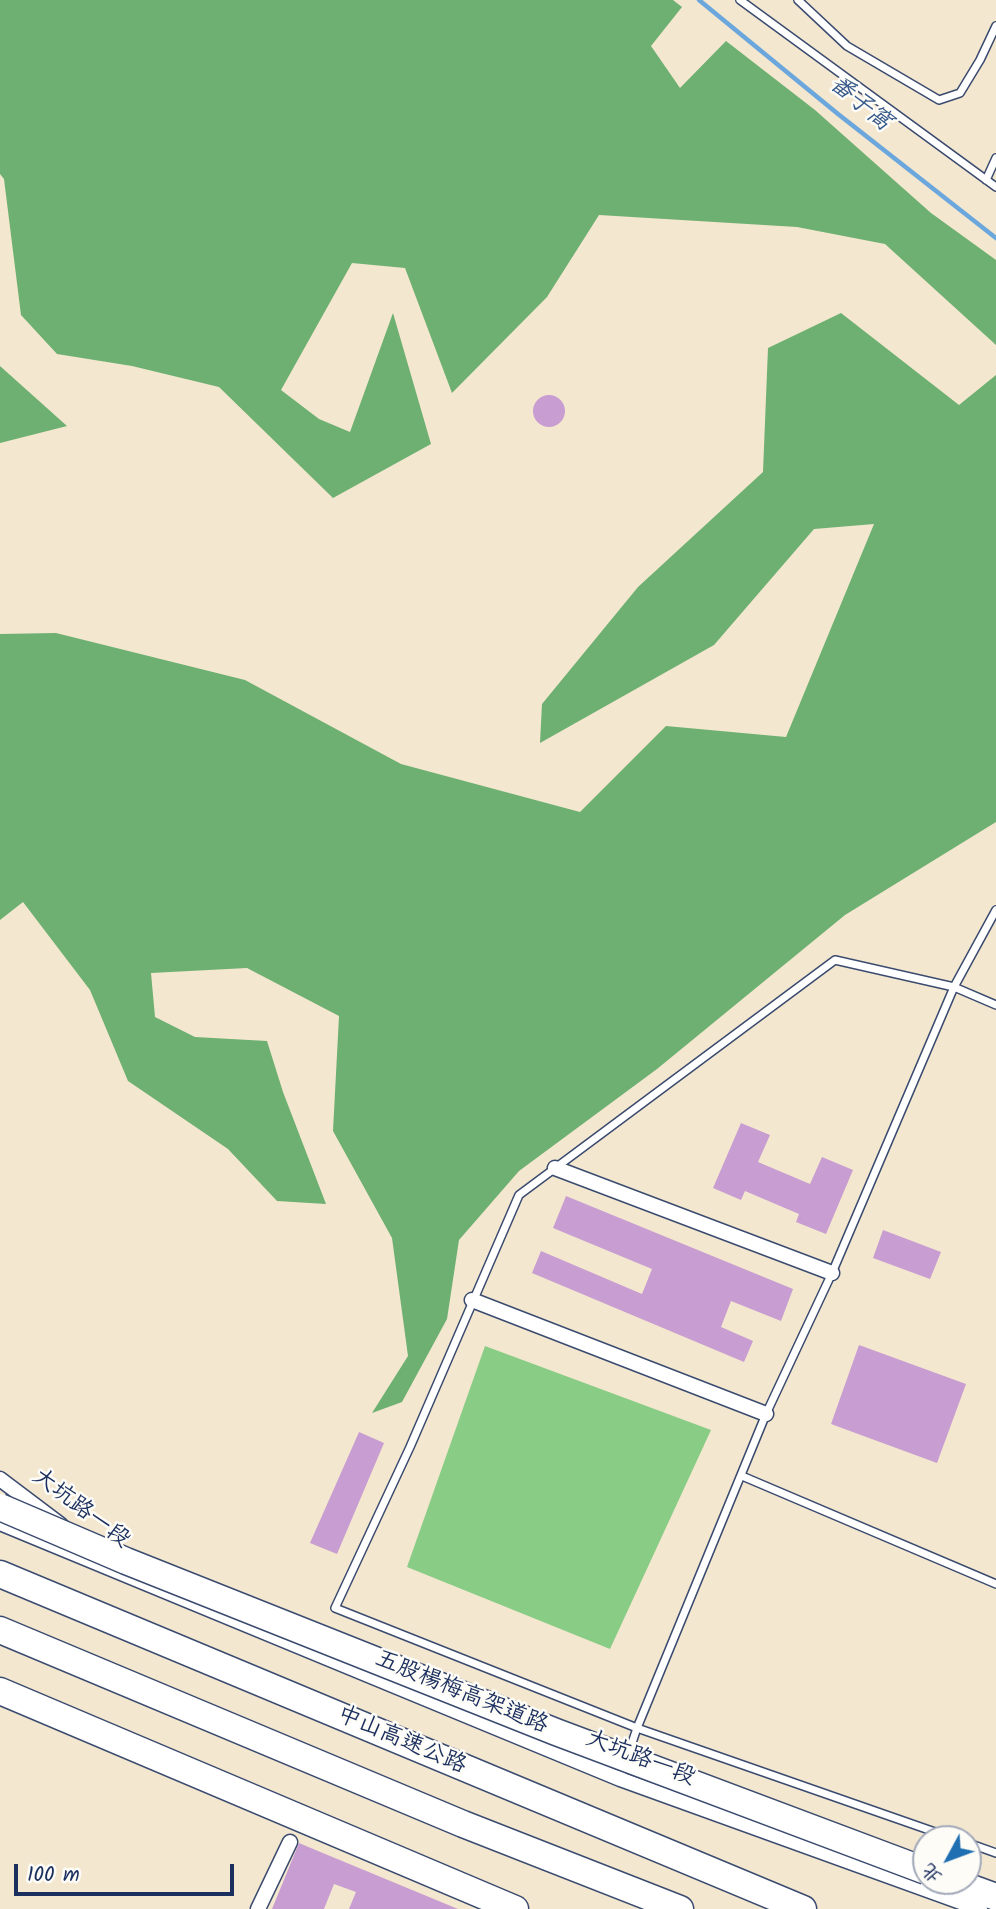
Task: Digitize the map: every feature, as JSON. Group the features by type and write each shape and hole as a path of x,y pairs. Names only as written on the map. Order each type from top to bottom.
{"highway":[{"name":"五股楊梅高架道路","path":"0,1507 127,1561 544,1727 912,1866"},
{"name":"中山高速公路","path":"0,1574 803,1909"},
{"path":"0,1630 463,1824 680,1909"},
{"path":"0,1691 515,1909"}],"street":[{"path":"555,1168 832,1273"},
{"path":"472,1300 766,1414"},
{"name":"大坑路一段","path":"0,1479 41,1508 103,1559 132,1577"},
{"name":"大坑路一段","path":"0,1523 620,1779 980,1909"},
{"path":"258,1909 290,1842"}],"lane":[{"path":"740,0 996,187"},
{"path":"798,0 847,46 939,100 960,93 981,60 996,26"},
{"path":"986,180 996,158"},
{"path":"620,1779 637,1728 766,1414 832,1273 954,988 996,910"},
{"path":"915,1825 637,1728 335,1608 410,1447 519,1195 835,960 954,988 996,1005"},
{"path":"742,1476 996,1584"}],"green space":[{"path":"0,0 673,0 682,7 651,46 680,88 726,41 815,110 931,213 996,260 996,345 885,244 797,227 599,215 547,297 452,393 405,268 352,263 281,390 319,419 350,432 393,313 431,444 333,498 219,387 132,366 57,354 21,315 4,179 0,174"},
{"path":"841,313 959,405 996,375 996,822 845,915 657,1069 519,1171 459,1240 447,1319 402,1402 372,1413 408,1356 392,1238 333,1131 339,1016 247,968 151,973 155,1017 195,1037 267,1041 283,1092 326,1204 277,1201 228,1149 128,1081 90,990 23,902 0,920 0,634 56,633 245,680 401,764 580,812 666,726 786,737 874,524 814,529 714,645 540,743 542,704 638,587 763,472 768,348"},
{"path":"0,366 67,426 0,443"},
{"path":"485,1346 711,1430 610,1649 407,1567"}],"building":[{"path":"549,395 560,400 565,411 560,422 549,427 538,422 533,411 538,400"},
{"path":"741,1123 770,1135 758,1162 810,1184 822,1157 853,1170 826,1234 796,1222 799,1214 745,1191 741,1200 713,1188"},
{"path":"566,1196 793,1289 781,1321 731,1301 721,1327 753,1341 744,1362 532,1273 541,1251 642,1294 652,1269 553,1228"},
{"path":"883,1230 941,1252 930,1279 873,1258"},
{"path":"859,1345 966,1384 937,1463 831,1424"},
{"path":"359,1432 384,1443 337,1554 310,1543"},
{"path":"299,1843 458,1909 349,1909 356,1892 334,1884 324,1909 272,1909"}],"waterway":[{"name":"番子窩","path":"699,0 996,238"}]}
